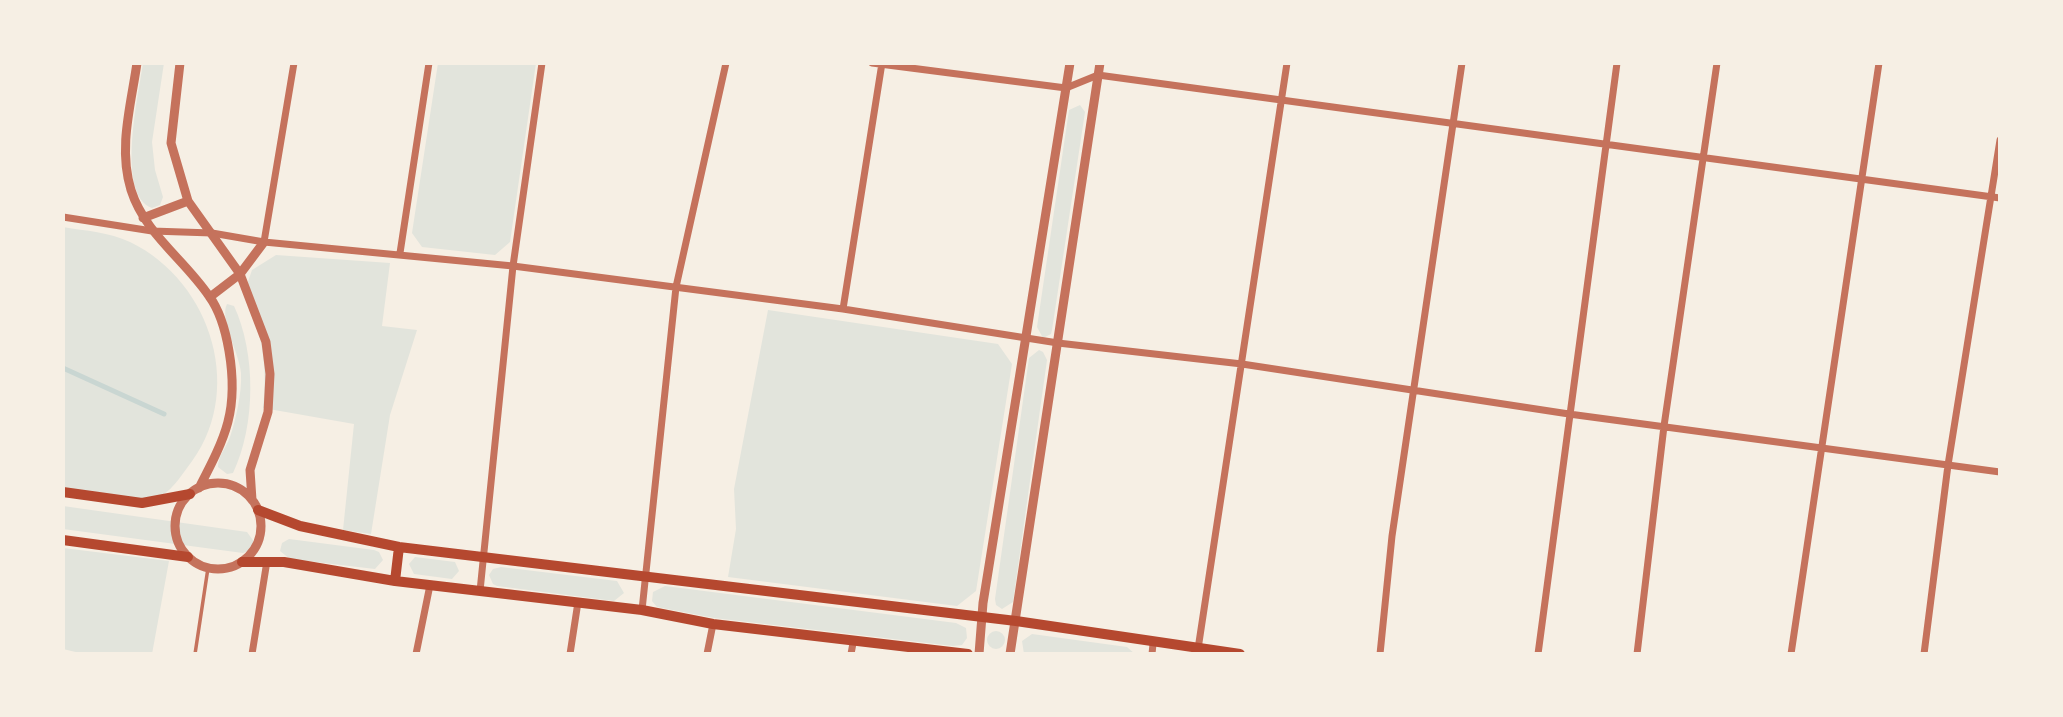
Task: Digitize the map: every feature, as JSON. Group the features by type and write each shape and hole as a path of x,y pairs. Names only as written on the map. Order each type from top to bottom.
{"main road":[{"path":"63,492 142,503 190,494"},
{"path":"258,510 300,526 399,547 1016,621 1152,649 1198,649 1240,654"},
{"path":"63,540 188,557"},
{"path":"395,580 399,547"},
{"path":"242,562 267,561 430,585 642,610 852,648 968,654"}],"street":[{"path":"137,63 125,139 125,167 143,218 210,297 227,335 235,391 224,437 199,488"},
{"path":"180,63 171,143 188,201 240,274 259,316 270,374 268,412 250,470 252,500"},
{"path":"210,297 240,274 264,242 294,63"},
{"path":"400,253 429,63"},
{"path":"480,591 513,266 542,63"},
{"path":"642,610 676,287 726,63"},
{"path":"872,63 1066,88 1098,75 1862,181 1996,197"},
{"path":"979,654 1025,338 1070,63"},
{"path":"1010,654 1100,63"},
{"path":"1198,649 1287,63"},
{"path":"1380,654 1392,536 1462,63"},
{"path":"1538,654 1617,63"},
{"path":"1637,654 1664,426 1717,63"},
{"path":"1791,654 1879,63"},
{"path":"844,309 882,64"},
{"path":"1924,654 1948,465 1996,197 2000,140"},
{"path":"127,226 188,201"},
{"path":"63,217 152,231 212,233 264,242 513,266 844,309 1058,343 1242,364 1569,414 2000,472"},
{"path":"210,484 233,486 252,500 258,510 260,533 251,554 242,562 232,567 208,568 188,557 181,548 175,526 182,503 190,494 210,484"},
{"path":"252,654 267,561"},
{"path":"416,654 430,585"},
{"path":"570,654 578,601"},
{"path":"707,654 713,624"}],"lane":[{"path":"195,654 208,568"}],"shaded area":[{"path":"143,63 164,63 152,142 155,170 163,197 160,205 152,208 141,199 134,184 132,164 134,118"},
{"path":"438,63 536,63 510,242 495,255 422,247 412,233"},
{"path":"1080,105 1085,112 1052,330 1051,334 1043,338 1037,327 1069,110"},
{"path":"63,227 114,236 130,242 159,260 182,284 200,312 212,343 217,375 215,408 205,439 175,484 155,499 130,501 63,490"},
{"path":"276,255 390,263 382,326 417,330 390,415 371,534 343,530 354,424 263,408 265,378 262,349 244,293 252,270"},
{"path":"227,304 234,306 241,325 246,345 250,389 241,454 233,473 227,474 218,467 218,463 234,422 240,397 241,373 226,318"},
{"path":"768,310 998,344 1012,364 976,591 957,606 728,577 736,529 734,489"},
{"path":"1039,350 1047,360 1013,602 1002,609 996,605 995,599 1029,358"},
{"path":"63,506 247,532 255,543 251,550 243,553 63,529"},
{"path":"289,539 374,550 379,552 383,560 375,569 290,559 280,551 282,543"},
{"path":"63,548 169,561 152,654 84,654 63,649"},
{"path":"415,557 455,562 459,571 452,579 414,574 409,564"},
{"path":"501,567 617,581 624,593 614,601 497,586 489,575 493,569"},
{"path":"665,586 956,623 966,628 967,638 962,645 953,646 714,618 657,607 652,601 653,592"},
{"path":"996,631 1004,636 1005,640 1000,648 996,649 988,644 987,640 992,632"},
{"path":"1032,634 1127,647 1135,654 1024,654 1022,641"}],"waterway":[{"path":"63,368 164,414"}]}
